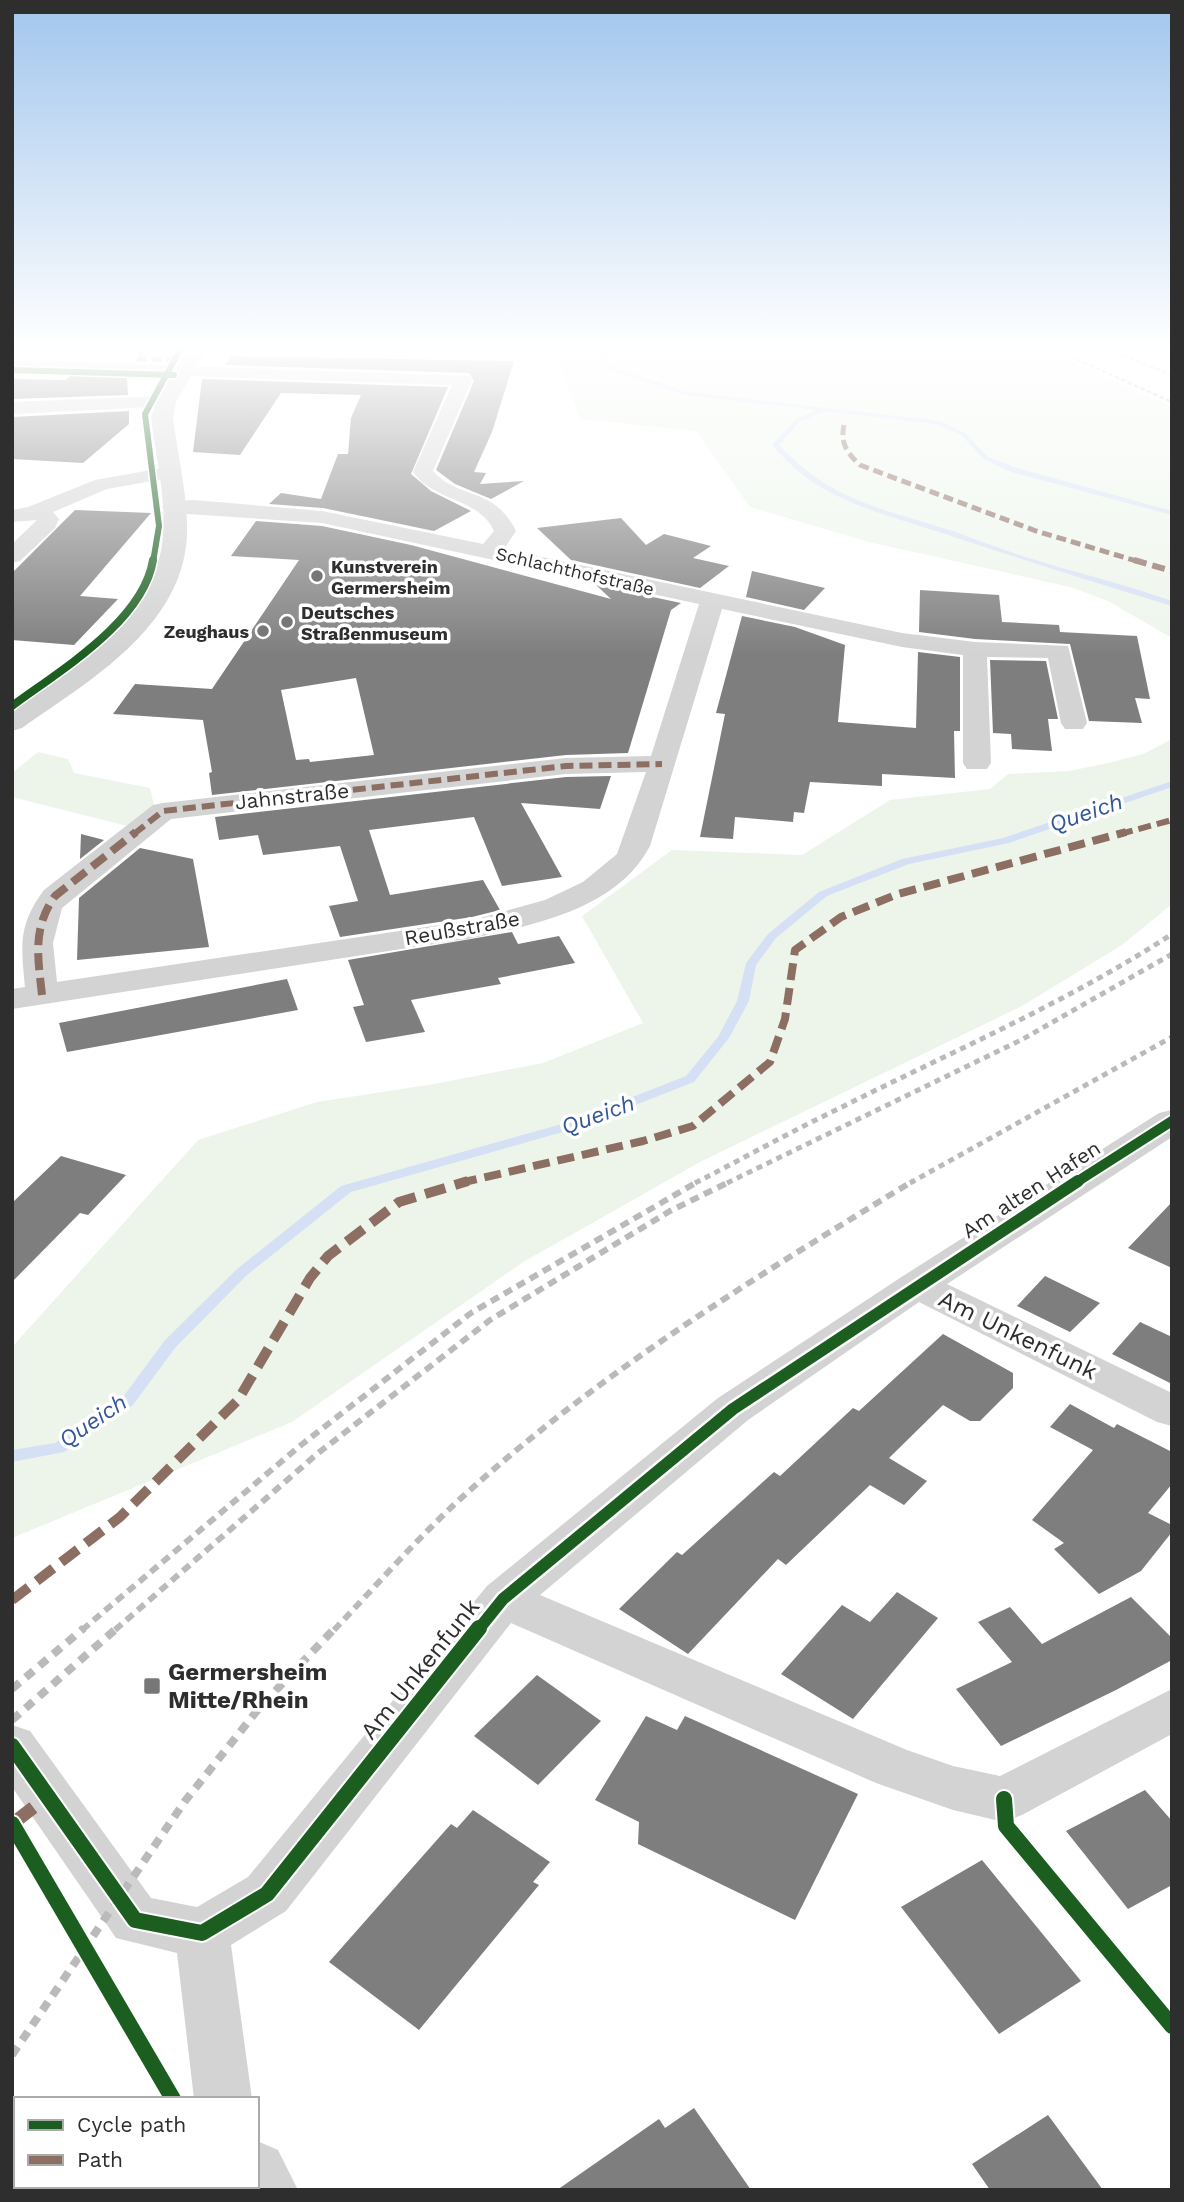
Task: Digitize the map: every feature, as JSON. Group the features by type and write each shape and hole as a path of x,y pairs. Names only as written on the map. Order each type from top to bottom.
{"street":[{"path":"17,713 113,646 145,614 168,574 173,550 173,507 165,451"},
{"path":"432,451 423,472 433,481 488,507 502,521 505,531 500,541 489,551"},
{"path":"12,516 39,511 102,484 167,473"},
{"name":"Schlachthofstraße","path":"173,507 194,506 323,517 902,640 975,649 1059,651 1074,723"},
{"path":"12,556 47,523 48,519 39,511"},
{"name":"Reußstraße","path":"12,999 473,929 534,915 578,898 608,878 629,858 662,764 712,601"},
{"path":"975,649 977,763"},
{"name":"Jahnstraße","path":"42,995 37,937 38,921 44,909 55,896 163,811 566,766 662,764"},
{"name":"Am alten Hafen","path":"918,1285 1169,1126"},
{"name":"Am Unkenfunk","path":"202,1933 267,1894 503,1599 733,1409 918,1285 1172,1411"},
{"name":"Am Unkenfunk","path":"503,1599 894,1768 953,1788 1004,1799 1172,1710"},
{"path":"12,1746 135,1920 202,1933 223,2097"},
{"path":"259,2174 268,2190"}],"shaded area":[{"path":"710,451 1172,451 1172,638 1108,601 1070,587 869,542 750,507"},
{"path":"1172,739 1172,904 1122,945 1022,1006 702,1161 525,1261 292,1422 12,1538 12,1347 198,1140 317,1102 434,1084 543,1063 643,1023 582,916 672,850 802,855 890,800 990,789 1008,774 1069,771 1108,763 1143,754"},
{"path":"38,752 68,759 74,773 150,788 154,805 127,826 12,797 12,773"}],"building":[{"path":"12,451 97,451 83,463 12,459"},
{"path":"193,451 243,451 240,455"},
{"path":"348,451 421,451 411,474 431,491 471,511 434,531 323,508 269,504 281,493 321,499 338,454 348,454"},
{"path":"444,451 484,451 474,472 486,473 480,484 524,481 491,499 455,484 436,470"},
{"path":"75,510 151,513 80,596 118,599 74,645 12,640 12,573"},
{"path":"621,518 646,545 664,534 711,546 693,558 729,566 700,588 571,560 537,528"},
{"path":"256,521 322,526 411,545 611,599 596,585 681,603 671,610 628,753 566,755 212,795 209,773 212,772 203,720 113,714 135,684 212,689 299,560 231,556","holes":["356,678 374,755 310,762 309,759 296,760 281,690"]},
{"path":"752,571 825,588 804,610 746,597"},
{"path":"920,590 999,595 1002,622 1059,625 1060,632 1137,636 1150,699 1135,698 1142,723 1089,721 1070,644 975,639 919,632"},
{"path":"742,616 795,627 845,645 838,722 916,728 918,652 960,657 960,731 954,731 955,778 882,774 882,786 810,782 804,813 794,812 793,822 735,817 733,839 700,837 725,714 716,713"},
{"path":"990,660 1046,661 1058,719 1048,719 1052,751 1012,749 1011,734 993,733"},
{"path":"611,776 600,809 521,803 562,877 502,886 474,817 369,830 390,895 483,880 500,910 472,917 340,937 329,906 358,901 340,846 263,855 258,835 219,840 215,817 566,777"},
{"path":"81,834 104,840 80,859"},
{"path":"140,848 193,859 209,947 77,960 79,898"},
{"path":"512,932 518,944 559,936 575,963 498,978 501,984 411,1000 425,1032 366,1042 353,1007 364,1005 348,960"},
{"path":"287,979 298,1010 67,1052 59,1023"},
{"path":"61,1156 126,1175 88,1215 80,1213 12,1282 12,1203"},
{"path":"1172,1202 1172,1268 1128,1248"},
{"path":"1045,1276 1100,1303 1070,1332 1017,1306"},
{"path":"1140,1322 1172,1337 1172,1384 1112,1354"},
{"path":"943,1334 1013,1373 1013,1388 980,1421 970,1421 943,1405 889,1458 927,1481 904,1505 870,1485 786,1565 778,1559 688,1654 619,1609 677,1552 682,1555 774,1472 780,1476 853,1408 859,1411"},
{"path":"1070,1404 1114,1428 1117,1424 1172,1452 1172,1484 1148,1513 1172,1525 1172,1532 1141,1571 1099,1594 1054,1549 1064,1543 1032,1520 1093,1450 1050,1427"},
{"path":"897,1592 938,1618 853,1719 781,1674 842,1605 870,1622"},
{"path":"1131,1597 1172,1638 1172,1660 1001,1746 956,1689 1012,1662 978,1622 1010,1607 1042,1644"},
{"path":"537,1675 601,1721 538,1785 474,1736"},
{"path":"646,1716 677,1730 685,1716 858,1794 795,1920 638,1844 639,1822 595,1800"},
{"path":"1145,1790 1172,1821 1172,1885 1128,1909 1066,1831"},
{"path":"473,1810 550,1862 533,1882 539,1885 419,2030 329,1962 451,1824 457,1828"},
{"path":"982,1860 1081,1981 999,2034 901,1907"},
{"path":"694,2108 751,2190 557,2190 659,2119 665,2128"},
{"path":"1048,2115 1103,2190 990,2190 972,2164"}],"waterway":[{"name":"Queich","path":"780,451 813,481 856,503 1024,559 1172,604"},
{"name":"Queich","path":"979,451 986,458 1014,470 1172,513"},
{"name":"Queich","path":"12,1456 59,1448 128,1401 170,1344 242,1272 346,1189 573,1125 690,1079 723,1038 743,1001 750,965 772,936 823,894 906,861 1005,841 1172,784"}],"railway":[{"path":"695,1183 823,1116 1051,1004 1133,959 1172,934"},
{"path":"727,1183 1023,1039 1172,954"},
{"path":"910,1183 1172,1037"},
{"path":"82,1630 301,1445 471,1313 699,1181"},
{"path":"115,1630 317,1454 490,1320 670,1211 731,1181"},
{"path":"334,1630 459,1500 566,1411 621,1369 736,1291 913,1181"},
{"path":"12,1689 84,1628"},
{"path":"12,1720 117,1628"},
{"path":"12,2055 185,1801 260,1707 335,1628"}],"marked path":[{"path":"847,451 860,465 1036,531 1172,571"},
{"path":"42,995 37,943 41,919 47,908 55,896 163,811 566,766 662,764"},
{"path":"12,1600 120,1517 238,1400 310,1278 328,1256 399,1202 443,1187 643,1141 693,1126 759,1074 770,1062 785,1019 795,950 841,917 898,894 1172,820"},
{"path":"12,1824 47,1797"}],"cycle path":[{"path":"12,706 94,645 128,611 151,575 159,526 150,451"},
{"path":"12,1746 135,1920 202,1933 267,1894 503,1599 733,1409 917,1285 1172,1121"},
{"path":"1004,1799 1006,1826 1172,2026"},
{"path":"12,1824 172,2097"}],"place":[{"name":"Kunstverein Germersheim","path":"317,576"},
{"name":"Deutsches Straßenmuseum","path":"287,622"},
{"name":"Zeughaus","path":"263,631"},
{"name":"Germersheim Mitte/Rhein","path":"152,1686"}]}
